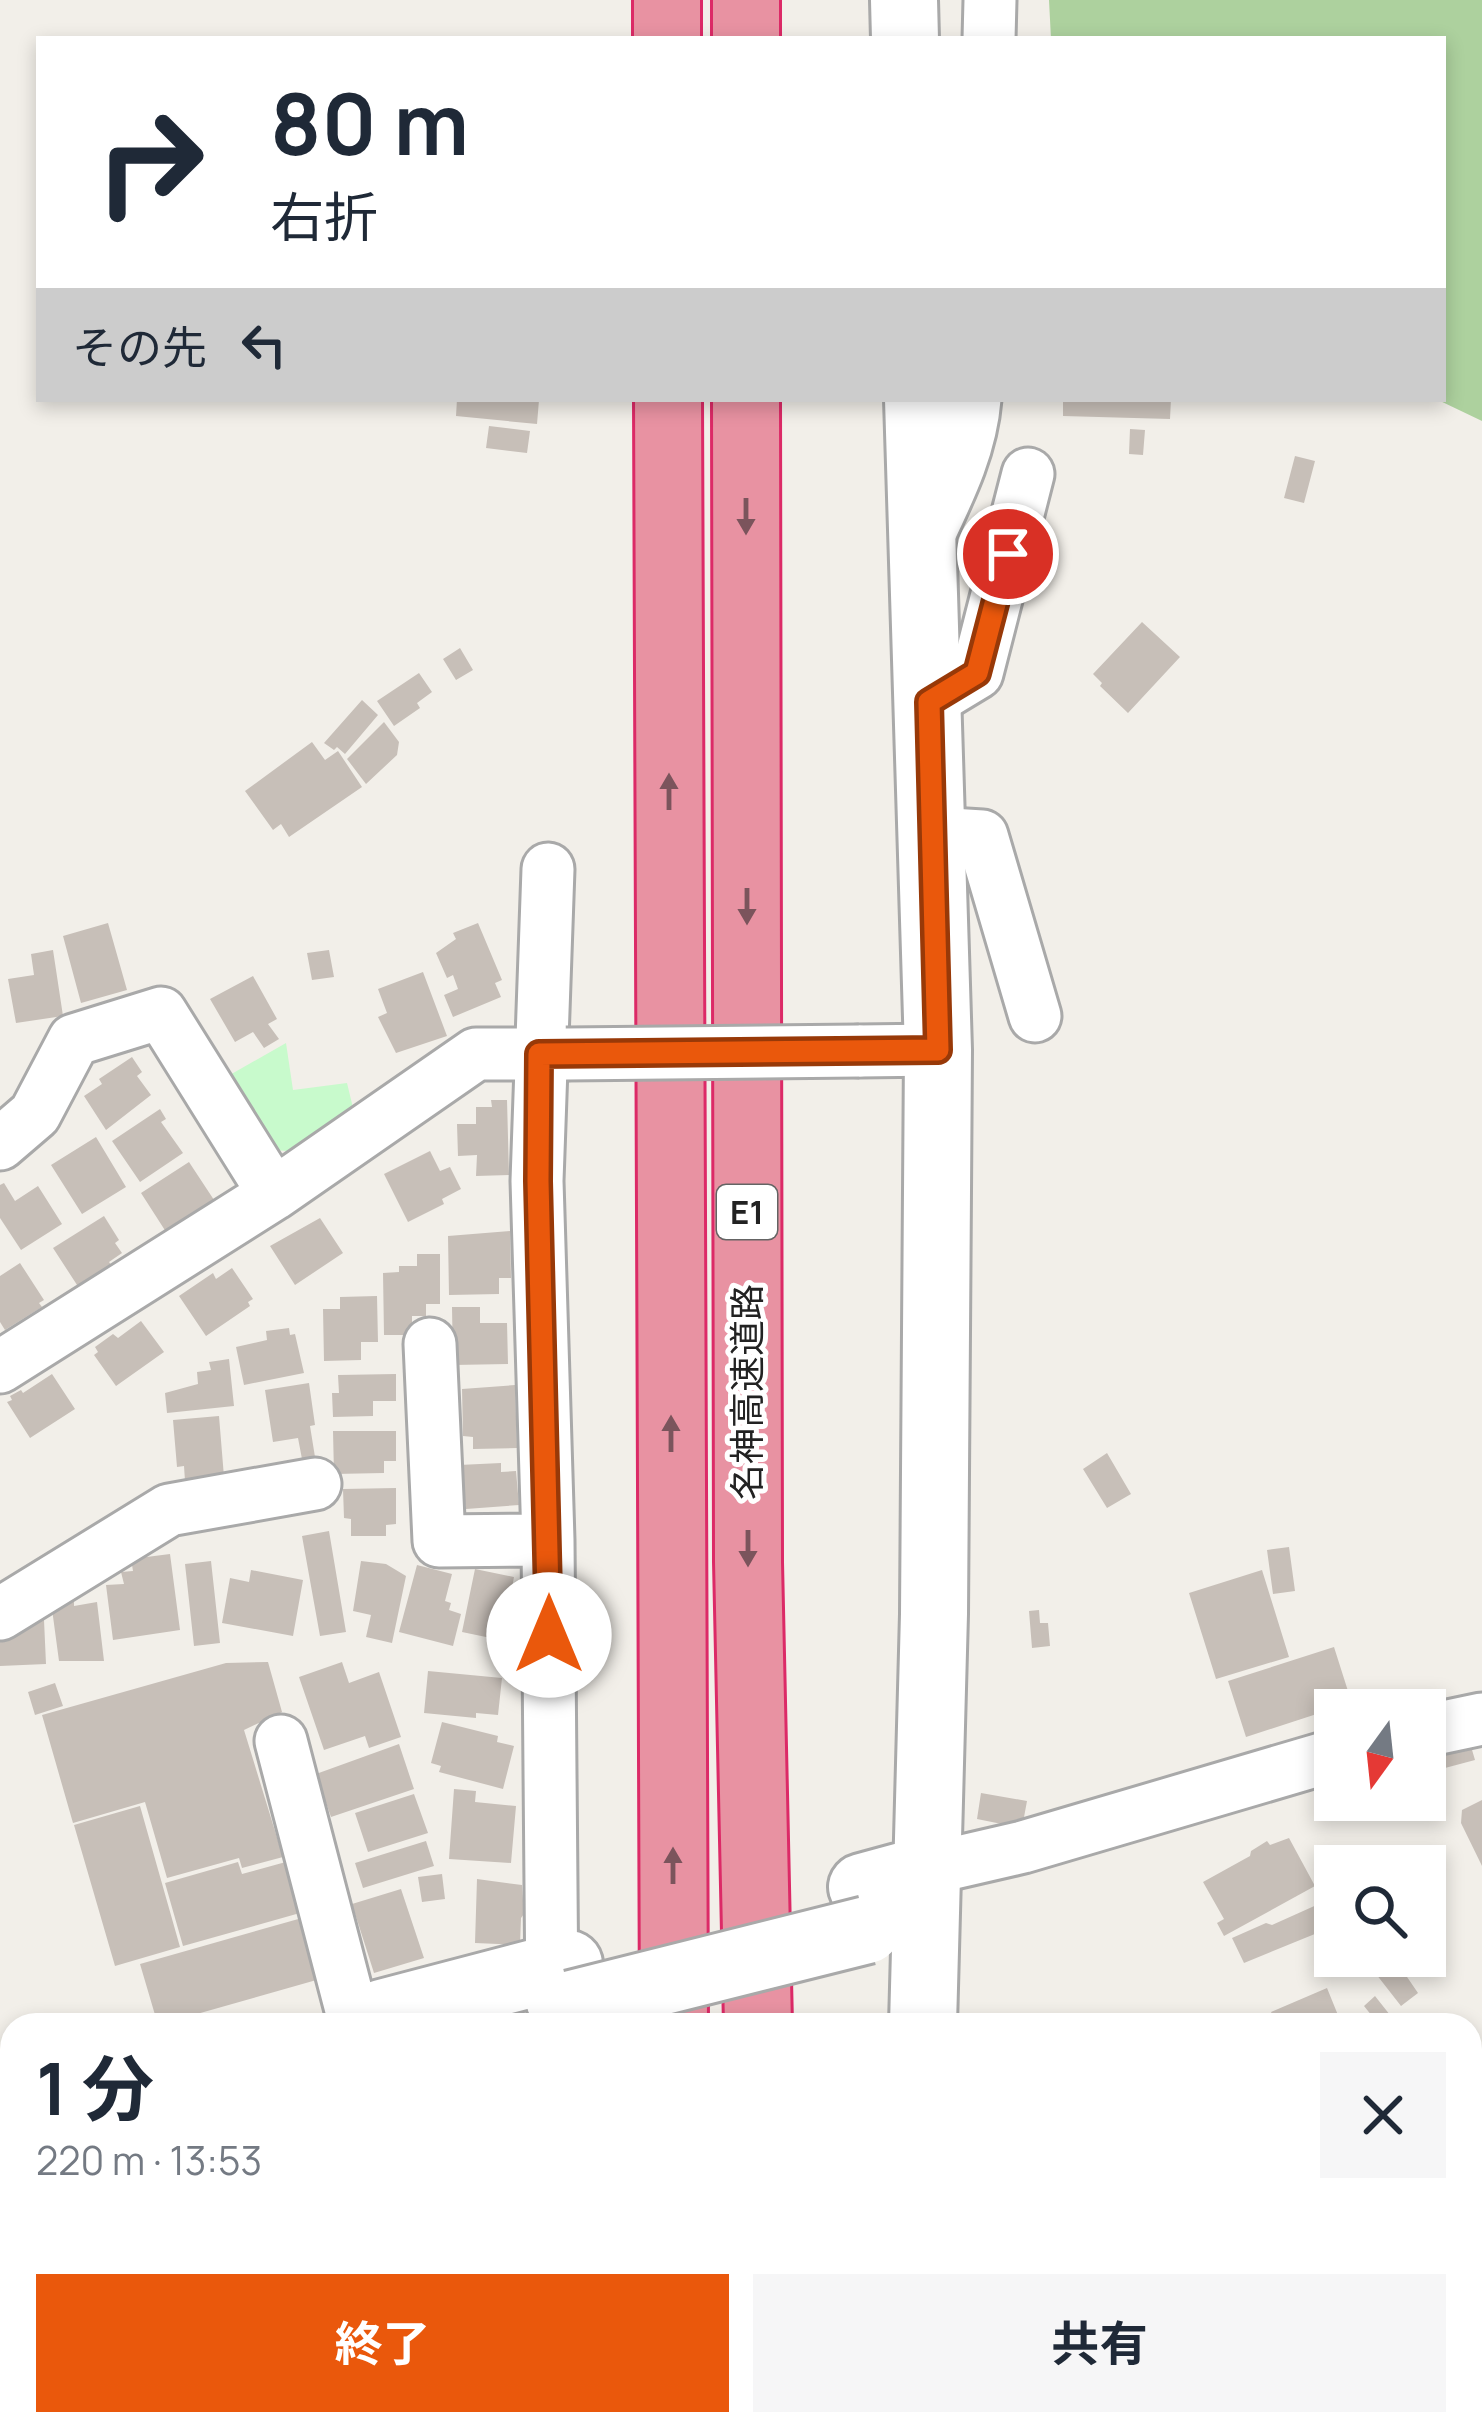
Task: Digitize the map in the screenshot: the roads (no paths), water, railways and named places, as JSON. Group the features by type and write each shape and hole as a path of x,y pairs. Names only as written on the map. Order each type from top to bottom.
{"highway":[{"path":"667,0 667,36"},
{"path":"746,0 746,36"},
{"name":"名神高速道路","path":"668,402 674,2013"},
{"name":"名神高速道路","path":"746,402 748,1562 758,2013"}],"street":[{"path":"904,0 905,36"},
{"path":"989,36 990,0"},
{"path":"918,402 938,1050 896,1901 920,2013"},
{"path":"923,546 956,475 975,402"},
{"path":"929,702 977,673 1028,474"},
{"path":"934,833 982,836 1035,1016"},
{"path":"548,868 552,1054 538,1181 559,1994"},
{"path":"0,1144 35,1114 74,1040 161,1013 274,1194"},
{"path":"0,1366 274,1194 476,1054 938,1050"},
{"path":"430,1344 439,1541 548,1540"},
{"path":"0,1614 169,1510 315,1484"},
{"path":"1446,1727 1482,1719"},
{"path":"280,1741 352,2013"},
{"path":"478,2013 896,1901 1023,1847 1314,1760"},
{"path":"381,2013 559,1994"}]}
